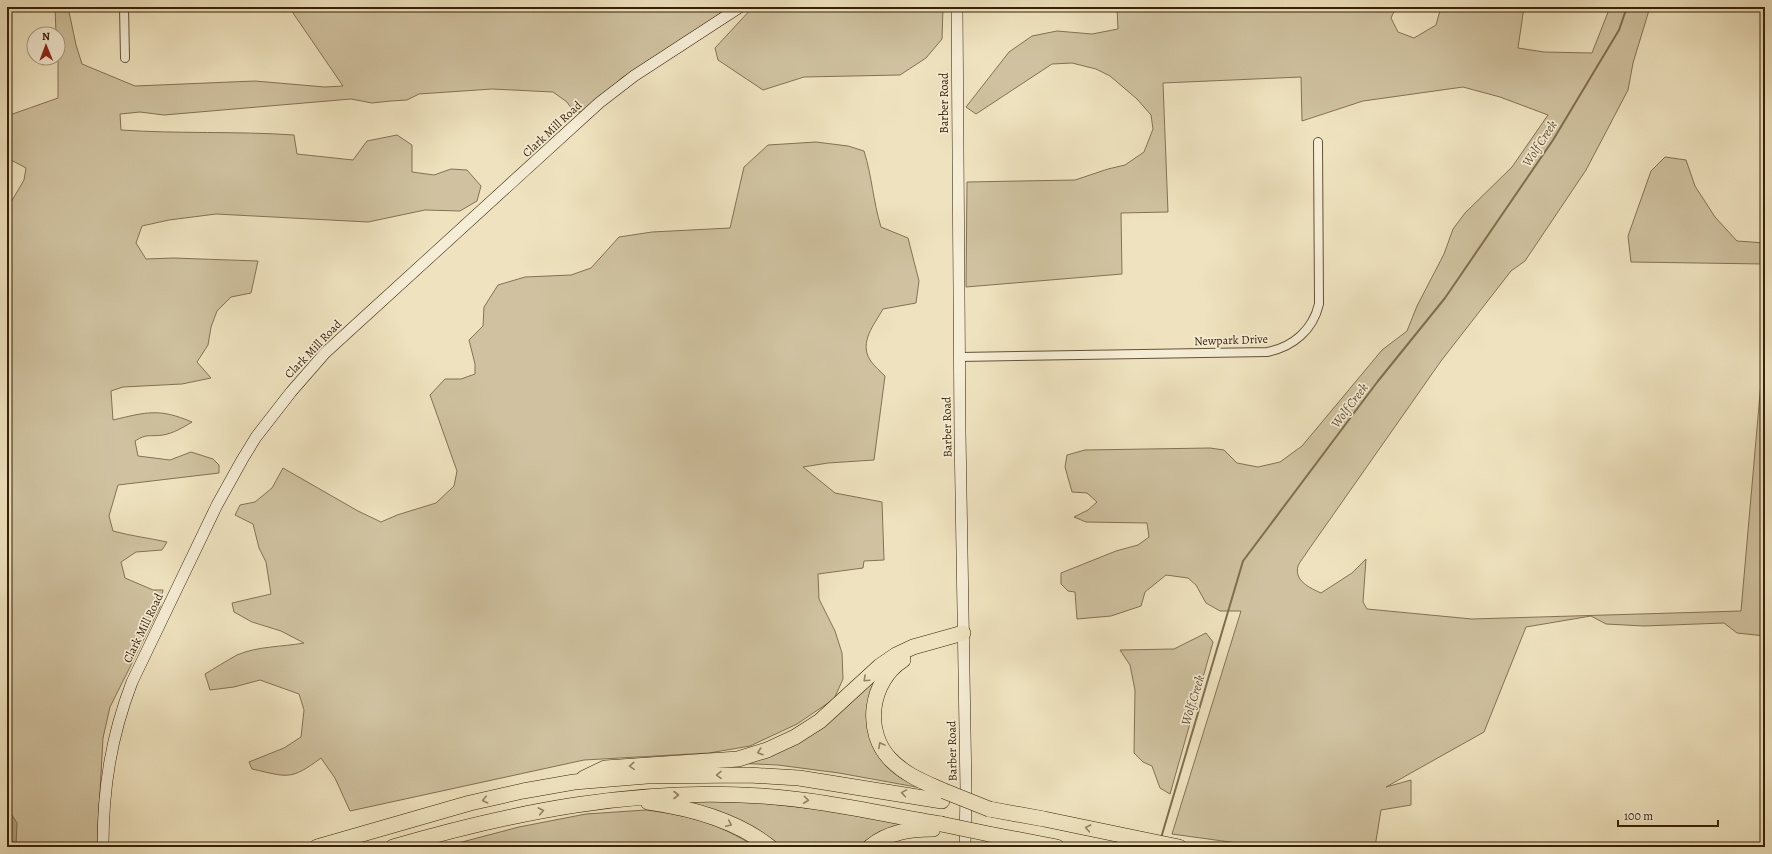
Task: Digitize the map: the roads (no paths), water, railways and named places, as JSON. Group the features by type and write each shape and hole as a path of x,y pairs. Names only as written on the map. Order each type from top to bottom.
{"highway":[{"path":"574,782 605,768 738,759 767,750 795,737 820,721 880,666 896,655 913,647 963,637"},
{"path":"943,796 911,777 886,754 875,730 874,706 878,690 884,679 898,663 919,652 963,637"},
{"path":"317,847 470,803 523,791 574,782 647,776 749,775 799,778 943,796 989,809 1179,847"},
{"path":"393,847 488,821 564,806 610,799 661,795 762,796 811,801 1057,847"},
{"path":"610,799 663,804 705,814 745,832 770,847"},
{"path":"870,847 883,838 898,832 942,826"}],"street":[{"path":"124,7 124,58"},
{"name":"Clark Mill Road","path":"103,847 105,793 110,752 122,708 132,682 217,505 256,437 290,392 325,353 599,103 634,76 740,7"},
{"name":"Barber Road","path":"957,7 959,357 966,790 965,847"},
{"name":"Newpark Drive","path":"959,357 1267,352 1291,344 1306,330 1316,315 1319,304 1318,142"}],"waterway":[{"name":"Wolf Creek","path":"1161,838 1243,561 1378,381 1445,298 1553,140 1619,30 1627,7"}]}
